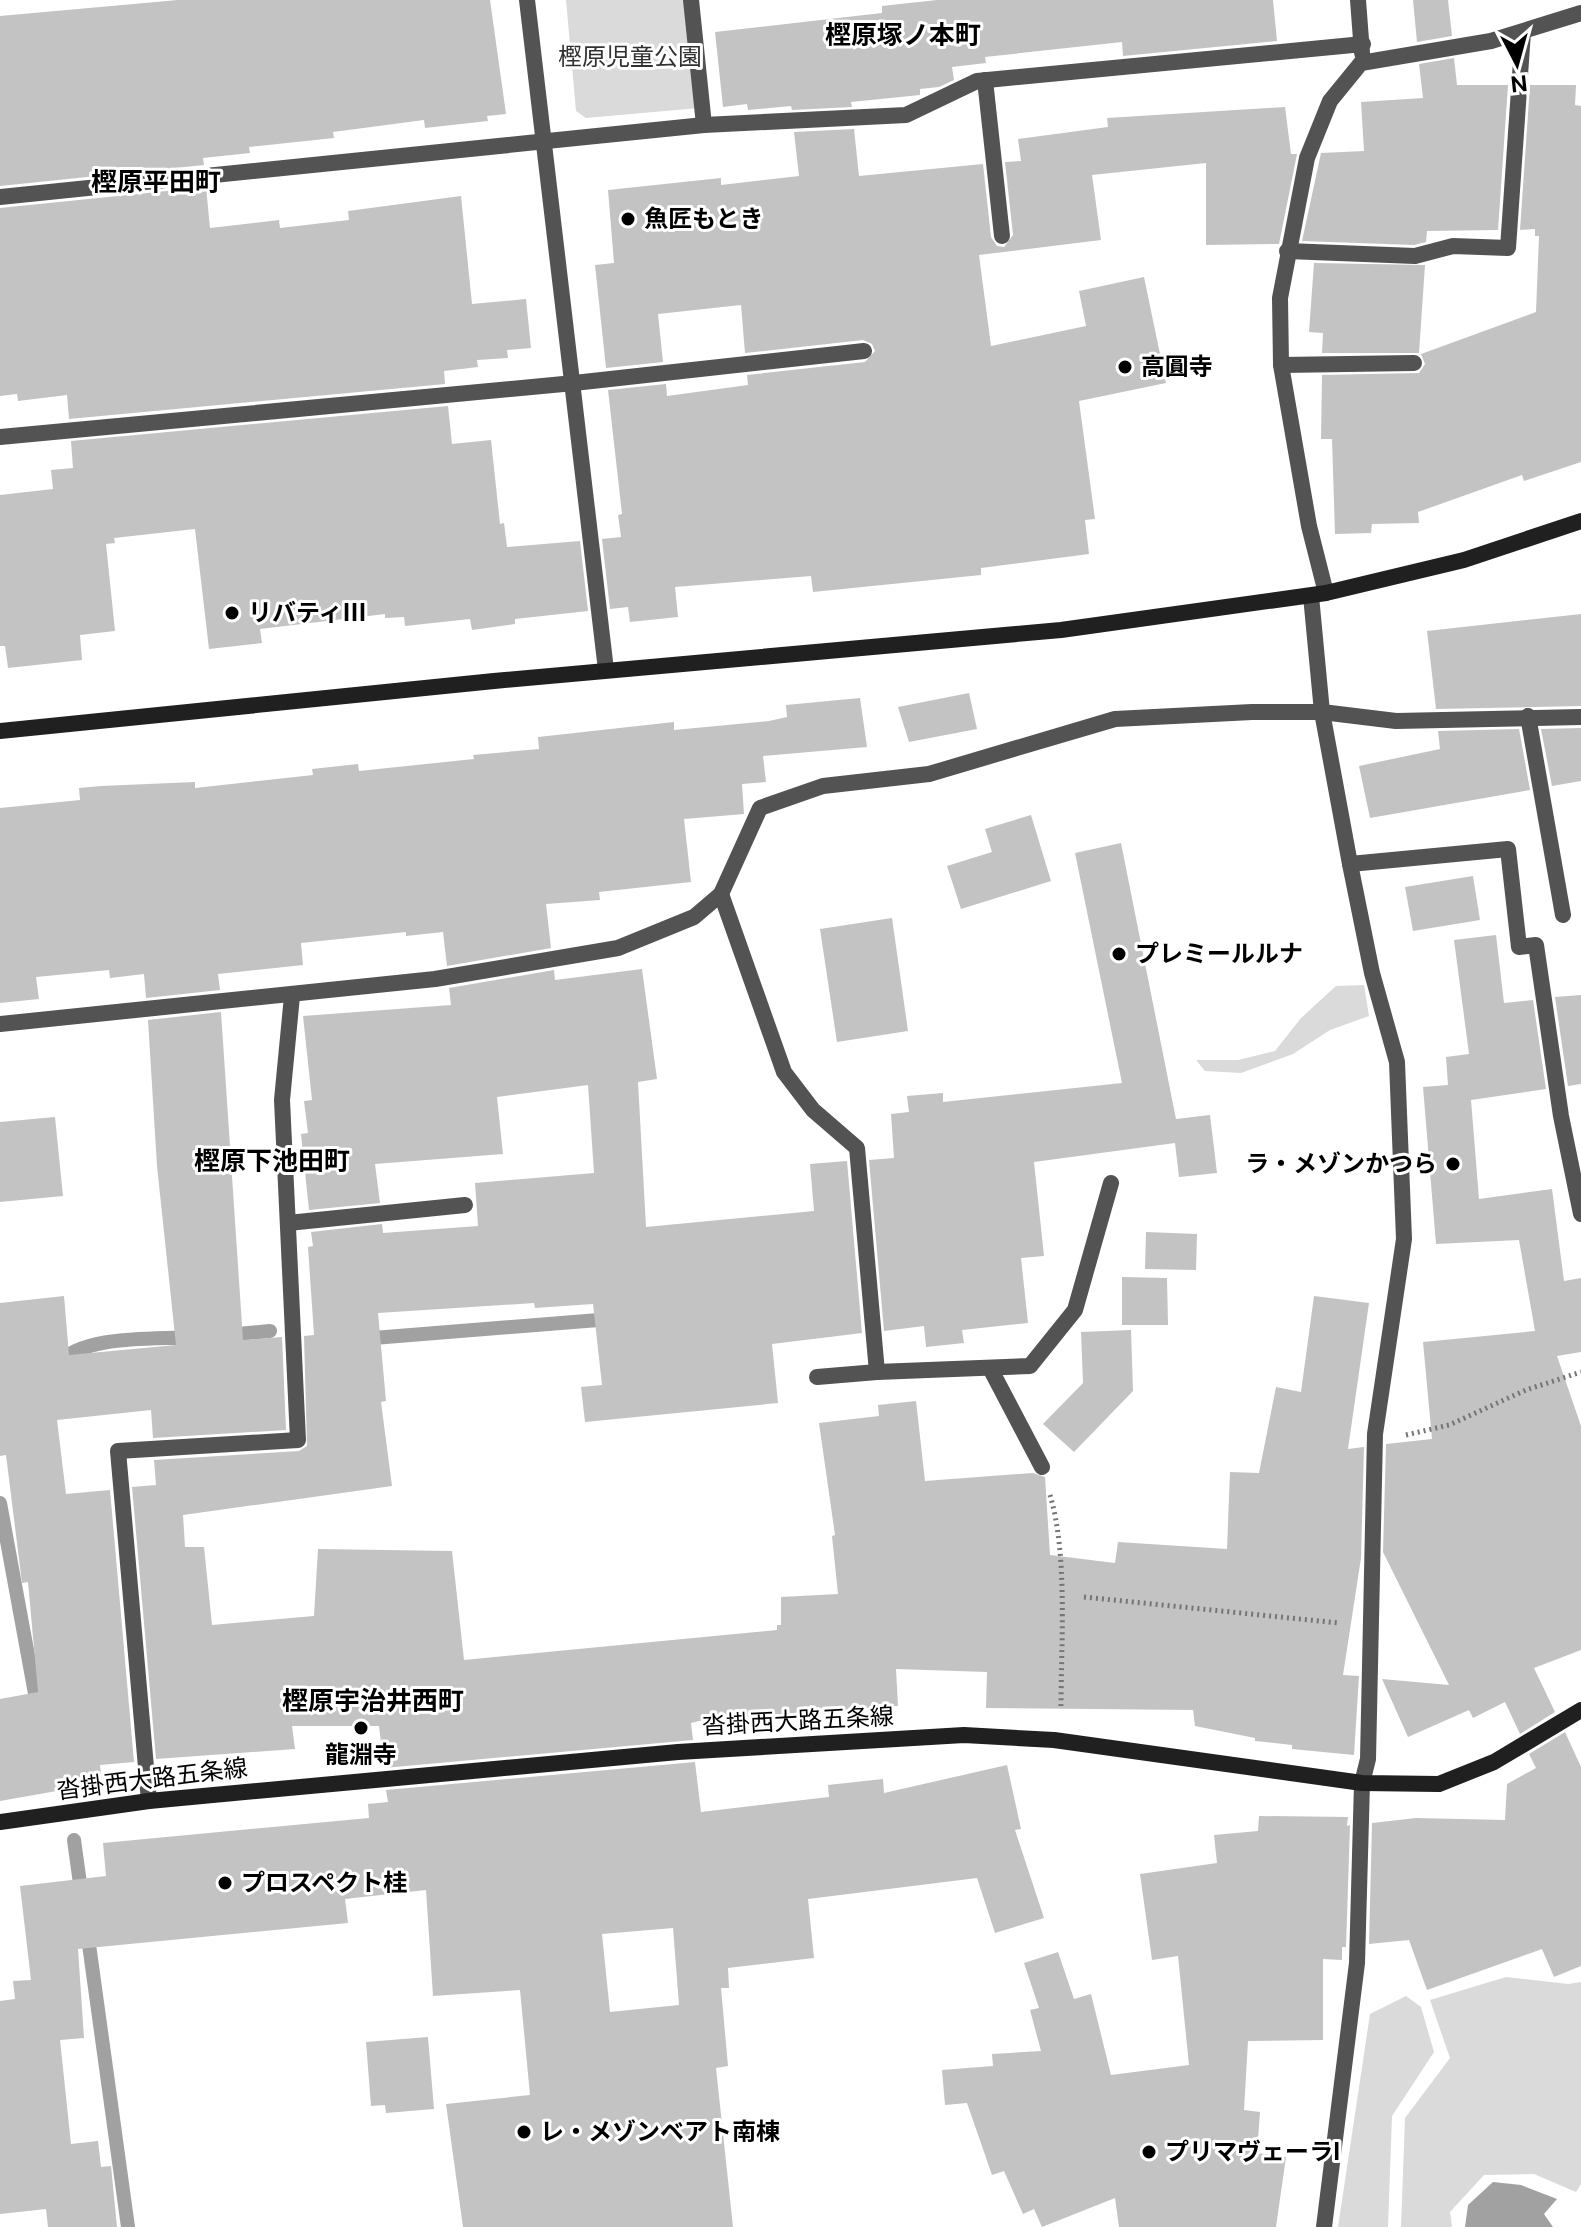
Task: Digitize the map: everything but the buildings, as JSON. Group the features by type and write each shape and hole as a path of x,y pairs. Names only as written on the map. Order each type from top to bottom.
{"main road":[{"path":"0,731 606,670 1061,630 1319,594 1464,560 1581,521"},
{"name":"沓掛西大路五条線","path":"0,1822 149,1801 678,1752 964,1735 1061,1741 1362,1783 1439,1784 1494,1762 1581,1710"}],"street":[{"path":"527,0 606,670"},
{"path":"691,0 704,125"},
{"path":"1324,2227 1357,1963 1362,1783 1368,1759 1375,1434 1404,1239 1397,1062 1372,973 1322,712 1319,594 1281,365 1280,298 1307,158 1330,101 1361,63 1363,44 1358,0"},
{"path":"1361,63 1491,41 1581,13"},
{"path":"1287,251 1415,256 1453,246 1508,248 1523,32"},
{"path":"0,197 704,125 906,115 985,80 1363,44"},
{"path":"985,80 1002,236"},
{"path":"0,437 574,383 864,351"},
{"path":"1281,365 1414,363"},
{"path":"0,1024 435,979 618,948 694,917 721,894 760,808 823,786 929,774 1115,719 1322,712 1396,721 1581,717"},
{"path":"1528,716 1563,915"},
{"path":"1350,864 1508,849 1519,947 1536,945 1561,1116 1581,1214"},
{"path":"721,894 784,1072 813,1110 857,1148 877,1372"},
{"path":"149,1801 118,1451 298,1440 282,1100 292,996"},
{"path":"817,1377 1030,1366 1075,1310 1111,1183"},
{"path":"288,1223 465,1205"},
{"path":"990,1368 1042,1467"}],"path":[{"path":"1375,1434 1416,1436 1449,1425 1526,1390 1581,1372"},
{"path":"1042,1467 1056,1514 1061,1741"},
{"path":"1084,1597 1372,1625"}],"green space":[{"name":"樫原児童公園","path":"566,0 689,0 699,108 586,118 576,111"},
{"path":"1364,985 1369,1016 1330,1030 1293,1054 1241,1073 1205,1071 1196,1060 1238,1060 1275,1051 1301,1018 1336,986"},
{"path":"1506,1977 1568,1984 1581,1982 1581,2184 1576,2192 1534,2174 1484,2175 1450,2212 1452,2227 1401,2227 1405,2118 1450,2058 1430,2000"},
{"path":"1406,1996 1421,2007 1434,2052 1392,2116 1388,2227 1338,2227 1370,2014"}],"shaded area":[{"path":"1493,2182 1521,2185 1557,2199 1544,2214 1553,2227 1465,2227 1468,2205"}],"waterway":[{"path":"361,1339 611,1319"},
{"path":"227,1335 270,1331"},
{"path":"58,1364 69,1354 102,1343 194,1337"},
{"path":"0,1503 38,1710"},
{"path":"74,1840 82,1898"},
{"path":"87,1930 128,2227"}],"place":[{"name":"魚匠もとき","path":"628,219"},
{"name":"高圓寺","path":"1125,367"},
{"name":"リバティⅢ","path":"232,613"},
{"name":"プレミールルナ","path":"1119,954"},
{"name":"ラ・メゾンかつら","path":"1453,1164"},
{"name":"龍淵寺","path":"361,1728"},
{"name":"プロスペクト桂","path":"225,1883"},
{"name":"レ・メゾンベアト南棟","path":"524,2132"},
{"name":"プリマヴェーラI","path":"1149,2152"}],"district":[{"name":"樫原塚ノ本町","path":"903,35"},
{"name":"樫原平田町","path":"156,182"},
{"name":"樫原下池田町","path":"272,1161"},
{"name":"樫原宇治井西町","path":"373,1701"}]}
